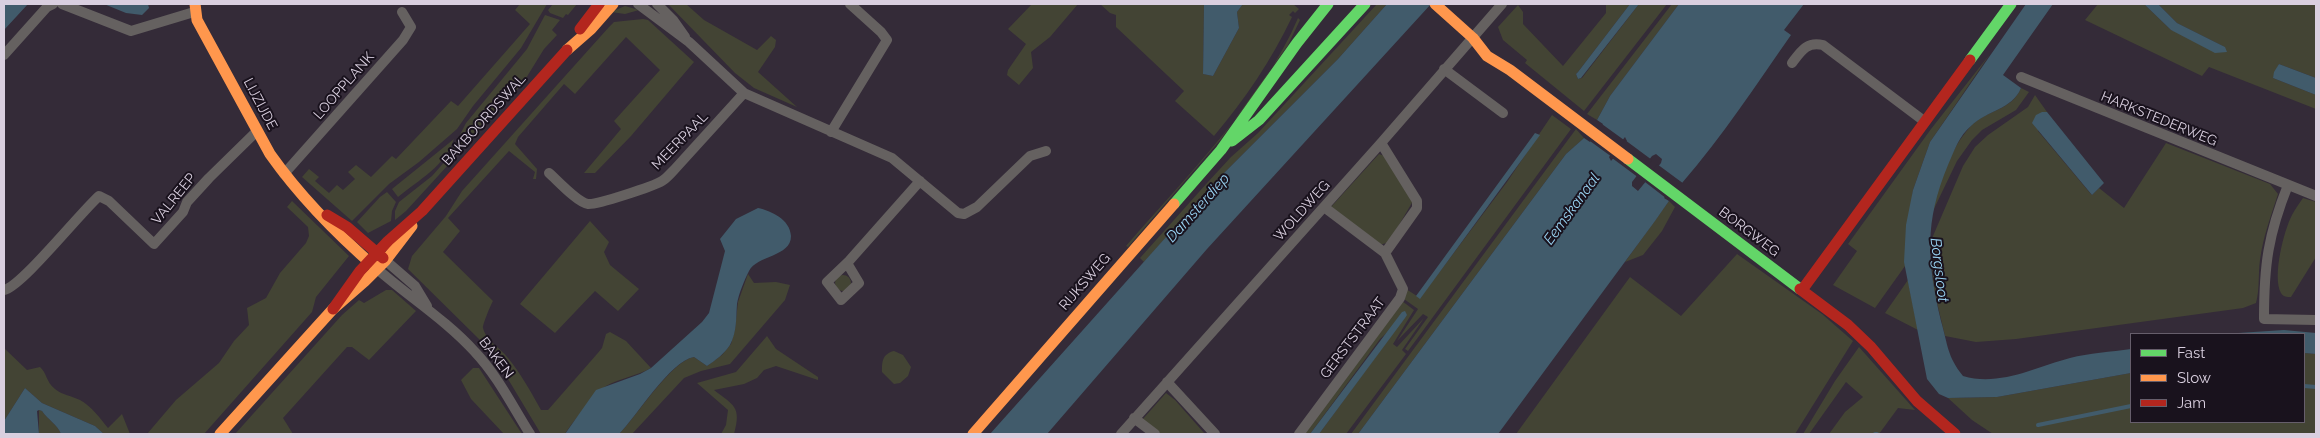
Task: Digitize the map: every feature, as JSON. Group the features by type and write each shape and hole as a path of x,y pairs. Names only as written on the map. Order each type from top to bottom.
{"main road":[{"name":"BAKBOORDSWAL","path":"568,49 599,4"},
{"name":"BAKBOORDSWAL","path":"220,434 333,309 350,296 381,256 568,49 591,29 613,4"},
{"name":"RIJKSWEG","path":"973,434 1221,150 1297,43 1328,4"},
{"name":"RIJKSWEG","path":"1221,150 1259,120 1365,4"},
{"name":"BORGWEG","path":"1435,4 1473,38 1487,56 1510,70 1859,334 1911,395 1955,434"},
{"path":"1802,290 2011,4"},
{"name":"LIJZIJDE","path":"195,8 200,27 284,174 340,237 373,265"},
{"name":"LIJZIJDE","path":"317,209 347,227 381,256"}],"street":[{"path":"4,55 47,7 53,4"},
{"path":"62,4 131,30 195,8"},
{"path":"638,4 689,42 744,93 892,158 958,213 964,214 977,207 1030,156 1046,151"},
{"path":"656,4 673,20 689,42"},
{"path":"831,132 887,40 881,32 850,4"},
{"name":"WOLDWEG","path":"1121,434 1381,143 1502,4"},
{"name":"LOOPPLANK","path":"284,174 403,40 411,27 402,12"},
{"path":"1792,63 1805,46 1815,43 1823,46 1924,121"},
{"path":"1444,69 1503,113"},
{"name":"HARKSTEDERWEG","path":"2021,77 2316,196"},
{"name":"MEERPAAL","path":"549,173 579,200 587,204 602,202 654,185 662,181 674,170 744,93"},
{"name":"VALREEP","path":"4,290 19,283 82,212 99,196 109,201 154,244 184,212 187,202 209,178 248,138 258,131"},
{"path":"1324,207 1384,253 1417,208 1418,201 1381,143"},
{"path":"847,264 920,181"},
{"path":"2288,185 2274,219 2266,258 2264,319 2316,320"},
{"name":"GERSTSTRAAT","path":"1299,434 1400,298 1403,290 1384,253"},
{"name":"BAKEN","path":"381,256 415,286 429,309"},
{"name":"BAKEN","path":"373,265 406,295 429,309 475,351 487,365 530,434"},
{"path":"1167,382 1215,434"},
{"path":"1134,418 1155,434"}],"green space":[{"path":"520,4 547,4 521,48 473,106 457,129 419,162 389,184 352,221 302,177 309,169 319,177 315,181 329,193 337,185 343,190 355,179 348,172 356,165 371,177 392,156 396,159 451,101 458,106 530,24 515,10"},
{"path":"553,4 577,4 563,18 550,13 548,10"},
{"path":"668,4 686,4 704,20 757,50 771,36 776,40 775,47 758,72 797,107 754,88 735,73"},
{"path":"1032,4 1078,4 1050,37 1031,52 1033,68 1019,85 1007,75 1008,70 1026,44 1008,29"},
{"path":"1100,4 1204,4 1203,74 1213,76 1239,28 1237,12 1243,4 1293,4 1299,9 1289,15 1292,17 1266,64 1247,94 1214,136 1175,101 1184,91 1116,27 1116,15 1110,13"},
{"path":"1377,4 1387,4 1338,59 1217,180 1144,262 1140,258 1207,183 1231,157 1258,133"},
{"path":"1606,4 1630,4 1576,74 1578,79 1582,78 1639,4 1667,4 1584,111 1525,63 1527,60 1503,40 1498,27 1518,5 1523,12 1523,24 1563,66 1606,13"},
{"path":"1672,4 1679,4 1610,96 1597,120 1587,114"},
{"path":"2098,4 2144,4 2171,30 2225,47 2177,23 2158,4 2316,4 2316,78 2279,64 2273,78 2316,95 2316,109 2209,67 2202,76 2085,20"},
{"path":"625,6 639,10 625,14 611,12"},
{"path":"545,15 560,20 552,30 557,35 544,49 523,83 406,211 395,220 395,211 399,202 432,176 448,158 466,123 527,49"},
{"path":"1298,18 1300,20 1288,45 1269,71"},
{"path":"648,20 694,62 631,136 595,173 584,173 621,129 614,121 660,70 626,37 575,94 564,84 518,137 515,144 537,169 536,179 533,179 535,172 509,151 448,218 460,231 443,252 493,301 484,323 485,333 490,341 513,364 541,410 548,410 602,348 606,334 610,332 626,341 651,368 611,383 602,389 584,408 565,434 541,434 496,359 485,345 408,269 412,256 446,216 462,191 609,27 614,22"},
{"path":"1990,54 1930,142 1913,190 1905,266 1875,308 1833,285 1857,251 1848,244 1931,129"},
{"path":"1269,71 1244,108 1234,120"},
{"path":"2021,88 2029,92 2016,110 1982,130 1972,140 1957,161 1931,215 1946,168 1963,136 1976,121 2005,106 2017,96"},
{"path":"2035,95 2047,112 2042,112 2038,131 2092,195 2099,188 2124,208 2166,143 2270,184 2278,194 2261,251 2256,303 2243,308 2016,339 1976,342 1945,336 1934,290 1930,243 1963,166 1975,147 1988,135 2028,107"},
{"path":"1552,115 1571,129 1408,351 1405,349 1428,317 1423,314 1397,341 1418,309 1404,299 1406,289 1420,298 1507,182"},
{"path":"1234,120 1221,139 1128,247 1126,246 1197,166"},
{"path":"1576,129 1584,138 1566,154 1358,434 1351,434"},
{"path":"454,139 450,149 438,165 398,197 392,189"},
{"path":"1379,154 1385,156 1413,201 1389,242 1380,245 1331,207"},
{"path":"387,192 396,202 392,211 391,221 368,233 357,222"},
{"path":"2303,198 2316,202 2316,257 2291,297 2287,297 2282,294 2279,286 2278,265 2289,222"},
{"path":"292,201 349,256 316,297 312,312 204,434 147,434 176,400 219,363 234,341 249,325 247,308 266,298 280,273 306,243 309,236 308,227 287,207"},
{"path":"1669,201 1675,207 1662,231 1643,255 1625,262"},
{"path":"590,221 609,242 604,252 610,265 639,289 618,311 595,291 555,333 520,304"},
{"path":"1737,254 1822,314 1853,341 1795,434 1516,434 1630,277 1681,316"},
{"path":"748,274 754,283 776,282 790,285 785,300 730,364 701,371 684,378 632,434 619,434 675,368 694,357 707,366 722,355 731,344 738,302"},
{"path":"843,275 851,283 843,291 835,283"},
{"path":"1908,280 1918,330 1885,313"},
{"path":"386,290 392,290 416,311 369,360 352,347 347,347 283,418 293,434 235,434 342,315 359,300 364,303"},
{"path":"1402,301 1414,310 1393,344 1397,347 1424,318 1402,350 1406,354 1346,434 1319,434 1407,314 1380,339 1310,434 1302,434"},
{"path":"767,336 776,349 818,377 818,380 776,366 764,370 757,378 744,384 714,390 731,403 737,417 734,434 721,434 726,425 728,410 697,383 736,372"},
{"path":"1859,347 1915,410 1898,408 1879,434 1829,434 1845,412 1863,397 1846,382 1809,434 1803,434 1835,381"},
{"path":"4,348 27,370 40,367 55,389 84,403 95,412 108,428 122,414 130,434 104,434 95,426 42,403 25,388 4,421"},
{"path":"894,351 903,355 911,367 908,376 900,383 894,384 882,372 885,356"},
{"path":"2305,353 2316,354 2316,434 1993,434 1972,420 1948,398 1997,397 2130,373 2130,423 2305,423"},
{"path":"473,368 479,368 522,434 504,434 471,399 461,380"},
{"path":"1166,393 1175,400 1205,434 1161,434 1142,420"},
{"path":"39,410 55,425 61,434 39,434"}],"water":[{"path":"4,4 28,4 4,30"},
{"path":"104,4 148,4 149,8 142,15 126,13"},
{"path":"1204,4 1243,4 1237,12 1239,28 1213,76 1203,74"},
{"name":"Damsterdiep","path":"1387,4 1431,4 1207,249 1047,434 990,434 1217,180 1338,59"},
{"path":"1630,4 1639,4 1581,78 1578,79 1576,74"},
{"name":"Eemskanaal","path":"1679,4 1804,4 1784,30 1791,35 1711,148 1682,183 1678,180 1664,198 1669,201 1655,221 1498,434 1358,434 1566,154 1584,138 1590,142 1603,124 1597,120 1610,96","holes":["1625,137 1627,141 1611,161 1609,157","1656,154 1662,159 1661,163 1638,191 1632,186 1632,182 1652,156"]},
{"path":"2026,4 2053,4 2003,75 2021,88 2017,95 2012,101 1977,121 1963,134 1948,165 1935,205 1930,242 1936,300 1951,356 1963,376 1977,379 2004,378 2077,356 2130,349 2130,373 1997,397 1948,398 1939,394 1927,379 1904,262 1906,225 1913,190 1930,142"},
{"path":"2144,4 2158,4 2177,23 2225,47 2227,52 2215,53 2171,30"},
{"path":"2279,64 2316,78 2316,95 2273,78"},
{"path":"2047,112 2104,183 2092,195 2032,123 2036,115"},
{"path":"1535,133 1540,135 1420,299 1416,296"},
{"path":"758,208 784,220 790,230 790,243 780,252 753,266 749,271 737,304 734,335 725,351 707,366 694,357 675,368 664,378 619,434 565,434 596,390 651,368 702,322 709,313 725,251 720,239 736,219"},
{"path":"1405,311 1407,315 1405,318 1319,434 1310,434 1402,312"},
{"path":"2284,330 2316,333 2316,354 2305,353 2305,333 2238,333"},
{"path":"25,388 42,403 95,426 104,434 61,434 55,425 39,410 37,411 39,434 4,434 4,421"}],"pier":[{"path":"1595,119 1624,140 1612,157 1583,136 1589,139 1600,125"},
{"path":"1625,140 1652,160 1639,178 1612,158"},
{"path":"1657,164 1684,184 1678,183 1667,197 1671,202 1645,182"}],"waterway":[{"path":"2305,386 2316,387"},
{"path":"2038,425 2130,406"}],"traffic: fast":[{"path":"1174,204 1221,150 1297,43 1328,4"},
{"path":"1232,141 1259,120 1365,4"},
{"path":"1970,60 2011,4"},
{"path":"1628,159 1800,289"}],"traffic: slow":[{"path":"195,4 197,20 270,154 293,184 320,214 376,268"},
{"path":"567,50 591,29 613,4"},
{"path":"1435,4 1473,38 1487,56 1510,70 1628,159"},
{"path":"973,434 1174,204"},
{"path":"220,434 333,309 386,260 412,226"}],"traffic: jam":[{"path":"580,29 599,4"},
{"path":"333,309 360,271 388,241 422,211 567,50"},
{"path":"1802,290 1970,60"},
{"path":"327,215 347,227 383,258"},
{"path":"1800,289 1848,325 1871,347 1917,401 1955,434"}],"water label":[{"name":"Borgsloot","path":"1939,270"}]}
